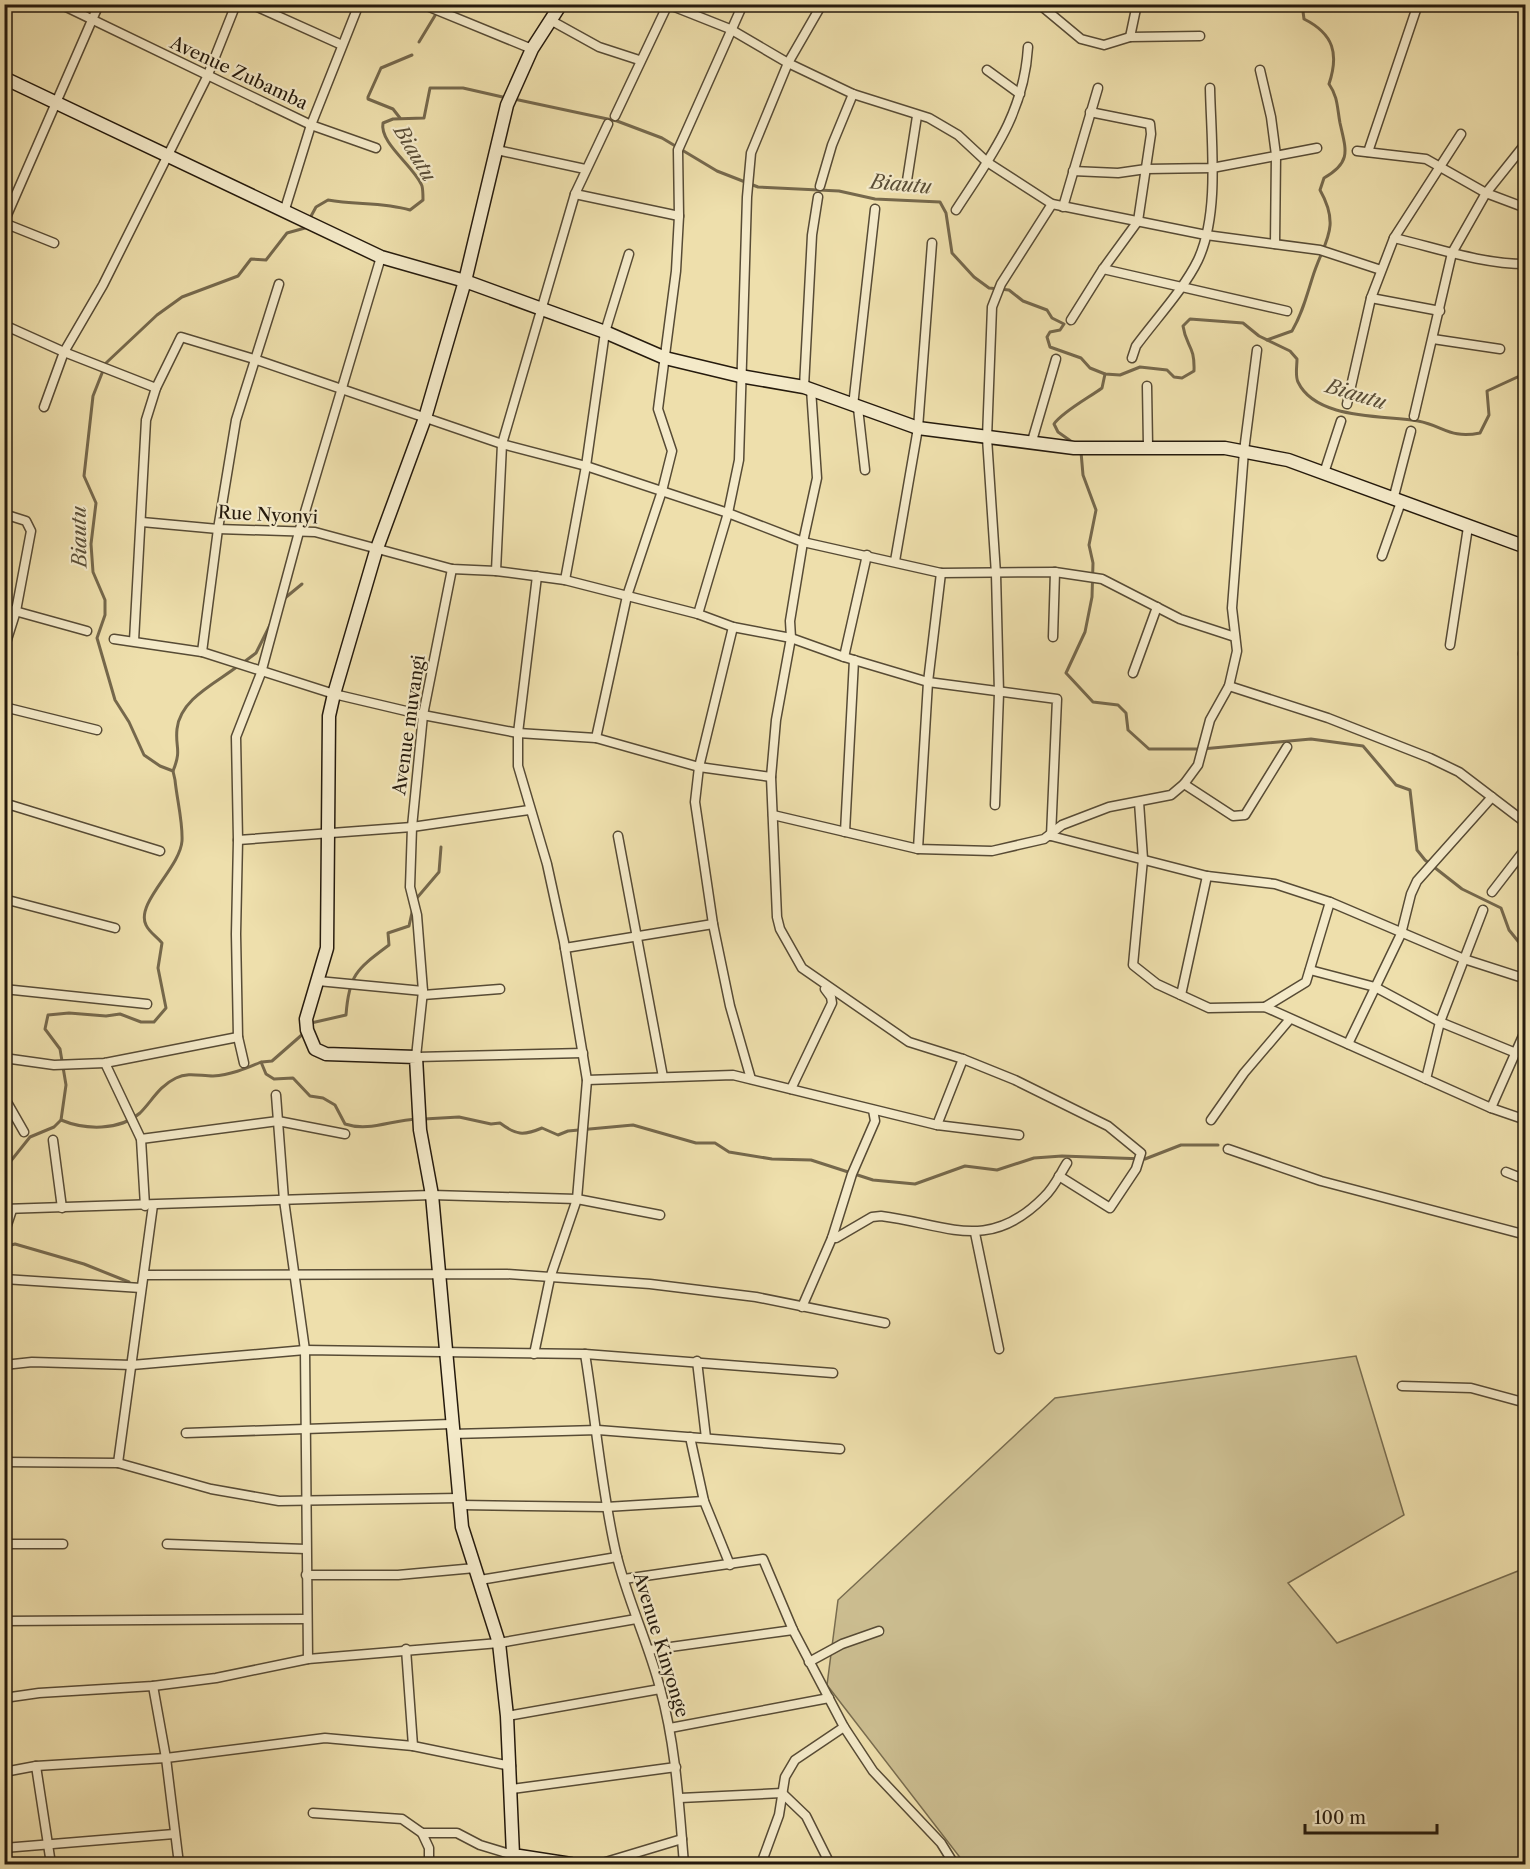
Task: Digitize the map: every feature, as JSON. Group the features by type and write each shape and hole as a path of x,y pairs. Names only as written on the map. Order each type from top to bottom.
{"street":[{"name":"Avenue Zubamba","path":"60,4 207,77 311,125 376,148"},
{"path":"54,243 4,222 99,4"},
{"path":"44,407 64,352 103,285 168,156 207,77 236,4"},
{"path":"251,4 342,45"},
{"path":"285,209 311,125 359,4"},
{"path":"422,4 532,50"},
{"path":"561,4 532,50 509,100 465,281 425,418 376,550 334,694 330,716 327,948 306,1019 307,1030 315,1049 326,1054 416,1056 583,1053"},
{"path":"596,738 627,596 662,491 672,451 658,409 676,271 679,146 743,4"},
{"path":"698,614 728,513 739,460 740,376 747,197 751,153 788,63 822,4"},
{"path":"1130,37 1137,4"},
{"path":"1368,152 1418,4"},
{"path":"615,116 639,60 668,5 730,29 788,63 853,94 929,118 958,135 987,162 1052,204 1206,235 1320,250 1381,270"},
{"path":"1044,6 1082,39 1104,45 1130,37 1200,36"},
{"path":"552,21 599,47 639,60"},
{"path":"956,210 1011,122 1026,78 1028,47"},
{"path":"987,70 1020,94"},
{"path":"1260,70 1271,117 1276,154 1275,244"},
{"path":"4,78 245,194 285,209 381,257 465,281 605,332 665,358 740,376 807,388 918,428 1080,448 1148,446 1244,451 1288,460 1526,548"},
{"path":"1063,207 1098,88"},
{"path":"1132,358 1136,346 1197,261 1206,235 1212,168 1210,88"},
{"path":"820,186 832,145 853,94"},
{"path":"1071,320 1103,269 1138,221 1146,170 1150,124 1090,112"},
{"path":"906,187 917,116"},
{"path":"496,571 502,444 575,194 608,124"},
{"path":"1347,404 1371,298 1394,238 1461,134"},
{"path":"1414,416 1452,253 1486,193 1526,143"},
{"path":"1073,171 1119,173 1212,168 1317,148"},
{"path":"496,150 585,169"},
{"path":"1357,151 1426,159 1486,193 1526,208"},
{"path":"575,194 679,216"},
{"path":"818,197 812,235 807,388 817,478 802,542 790,621 791,638 776,720 771,777 777,917 780,929 802,968 909,1042 963,1059 1015,1080 1108,1126 1141,1153 1136,1169 1110,1208 1059,1176"},
{"path":"995,805 999,693 996,574 987,438 992,307 1001,284 1052,204"},
{"path":"865,470 856,407 875,209"},
{"path":"1394,238 1452,253 1509,264 1526,264"},
{"path":"895,561 918,428 932,243"},
{"path":"565,580 586,466 605,332 629,254"},
{"path":"244,1063 238,1036 236,736 261,673 299,532 381,257"},
{"path":"1103,269 1287,312"},
{"path":"202,652 218,529 236,420 279,284"},
{"path":"1371,298 1440,311"},
{"path":"4,325 105,369 156,388"},
{"path":"134,641 146,420 156,388 181,337 342,388 502,444 586,466 662,491 728,513 802,542 942,573 1055,572 1102,579 1180,619 1235,637"},
{"path":"1433,339 1500,349"},
{"path":"1051,836 1062,825 1079,817 1109,807 1171,795 1184,784 1198,765 1209,720 1229,686 1237,651 1232,608 1244,451 1257,350"},
{"path":"1032,441 1056,359"},
{"path":"1147,386 1148,446"},
{"path":"1324,473 1341,421"},
{"path":"1382,556 1397,501 1411,431"},
{"path":"4,514 26,521 31,531 16,611 4,649"},
{"name":"Rue Nyonyi","path":"142,522 218,529 315,532 452,569 496,571 565,580 698,614 733,627 791,638 844,657 928,682 1057,699 1051,836"},
{"path":"1450,645 1468,527"},
{"path":"844,657 867,555"},
{"name":"Avenue muvangi","path":"416,1056 423,993 417,915 410,888 412,827 423,715 452,569"},
{"path":"1053,637 1055,572"},
{"path":"918,849 928,682 942,573"},
{"path":"534,1354 550,1278 577,1199 587,1080 565,948 547,864 529,810 518,766 518,733 537,576"},
{"path":"1133,673 1157,607"},
{"path":"4,608 87,631"},
{"path":"733,627 699,767 695,802 713,924 730,1006 751,1079"},
{"path":"1523,654 1526,636"},
{"path":"114,639 202,652 242,663 261,673 334,694 423,715 518,733 596,738 699,767 771,777"},
{"path":"845,832 854,660"},
{"path":"1229,686 1328,718 1430,758 1459,772 1526,823"},
{"path":"4,706 97,730"},
{"path":"1184,784 1233,816 1245,815 1287,747"},
{"path":"1348,1044 1401,934 1411,894 1417,881 1492,797"},
{"path":"1139,802 1143,859 1132,965 1157,984 1209,1008 1265,1007 1491,1108 1526,1120"},
{"path":"4,803 160,850"},
{"path":"238,840 412,827 529,810"},
{"path":"772,815 918,849 992,851 1051,836 1207,876 1275,884 1330,902 1401,934 1526,980"},
{"path":"618,836 663,1077"},
{"path":"1492,891 1526,848"},
{"path":"1182,995 1207,876"},
{"path":"4,899 115,928"},
{"path":"1265,1007 1306,982 1330,902"},
{"path":"1426,1079 1440,1022 1483,910"},
{"path":"565,948 713,924"},
{"path":"1310,970 1375,987 1440,1022 1516,1053"},
{"path":"318,981 423,993 500,988"},
{"path":"791,1089 832,1003 831,997 819,981"},
{"path":"4,989 147,1004"},
{"path":"1211,1120 1244,1073 1290,1018"},
{"path":"1491,1108 1526,1029"},
{"path":"4,1058 54,1065 105,1063 238,1036"},
{"path":"416,1056 420,1120 432,1195 440,1273 462,1527 499,1642 512,1789 513,1856"},
{"path":"937,1125 963,1059"},
{"path":"105,1063 141,1139 149,1206 144,1275 118,1462"},
{"path":"587,1080 733,1075 937,1125 1019,1135"},
{"path":"276,1095 284,1200 305,1350 308,1659"},
{"path":"4,1097 24,1132"},
{"path":"802,1307 832,1238 852,1174 875,1121 873,1110"},
{"path":"141,1139 278,1121 345,1134"},
{"path":"53,1140 62,1208"},
{"path":"1228,1149 1321,1181 1526,1235"},
{"path":"832,1238 836,1238 872,1217 880,1216 975,1233 989,1232 1023,1215 1046,1196 1068,1163"},
{"path":"1506,1172 1526,1180"},
{"path":"4,1234 8,1209 432,1195 577,1199 660,1215"},
{"path":"975,1233 999,1348"},
{"path":"144,1275 507,1274 651,1284 756,1297 885,1323"},
{"path":"4,1279 141,1288"},
{"path":"4,1365 32,1362 132,1365 305,1350 447,1351 585,1354 697,1360 833,1372"},
{"name":"Avenue Kinyonge","path":"585,1354 606,1507 617,1557 636,1619 649,1650 669,1728 680,1798 684,1864"},
{"path":"697,1360 706,1438"},
{"path":"1402,1386 1471,1388 1526,1403"},
{"path":"186,1433 307,1429 597,1430 840,1449"},
{"path":"690,1437 704,1501 730,1565"},
{"path":"4,1462 118,1462 211,1489 279,1501 460,1502 606,1507 704,1501"},
{"path":"4,1544 63,1544"},
{"path":"167,1544 306,1549"},
{"path":"306,1575 478,1574 617,1557"},
{"path":"624,1580 763,1559 793,1630 844,1727 873,1771 941,1843 954,1864"},
{"path":"4,1621 306,1619"},
{"path":"4,1698 39,1693 153,1686 216,1678 308,1659 499,1642 636,1619"},
{"path":"649,1650 793,1630"},
{"path":"809,1662 842,1644 879,1630"},
{"path":"406,1649 413,1746"},
{"path":"153,1686 166,1758 178,1864"},
{"path":"507,1716 660,1689"},
{"path":"669,1728 829,1698"},
{"path":"761,1864 779,1815 785,1777 795,1760 844,1727"},
{"path":"4,1772 36,1766 166,1758 325,1738 413,1746 510,1766"},
{"path":"36,1766 50,1844 51,1864"},
{"path":"512,1789 676,1767"},
{"path":"680,1798 782,1793 806,1816 830,1864"},
{"path":"313,1813 402,1819 422,1833 429,1848 429,1864"},
{"path":"422,1833 458,1833 513,1856 571,1864"},
{"path":"4,1848 174,1834"},
{"path":"599,1864 682,1839"}],"shaded area":[{"path":"1356,1356 1404,1515 1288,1583 1337,1643 1518,1571 1526,1582 1525,1864 965,1864 827,1685 838,1600 1055,1398"}],"waterway":[{"path":"419,42 442,4"},
{"path":"1267,340 1292,331 1301,312 1330,226 1330,215 1320,190 1324,178 1339,166 1345,155 1337,102 1329,84 1334,63 1332,46 1322,31 1304,19 1302,4"},
{"path":"400,118 393,109 368,99 368,97 381,68 412,55"},
{"name":"Biautu","path":"310,218 316,207 328,200 410,210 423,200 422,186 386,139 383,123 393,119 424,118 430,88 463,88 507,98"},
{"name":"Biautu","path":"514,99 617,121 662,138 717,171 758,187 839,191 875,199 940,202 946,213 952,253 974,277 989,288 1009,290 1023,301 1047,310 1052,318 1064,324 1060,330 1050,332 1047,337 1050,347 1081,358 1090,368 1105,374 1120,375 1140,367 1167,370 1174,377 1182,378 1194,371 1192,351 1183,326 1190,319 1243,323 1259,336 1290,351 1297,359 1298,382 1307,394 1319,403 1352,414 1418,421 1454,433 1470,434 1480,433 1489,415 1487,391 1526,373"},
{"name":"Biautu","path":"4,1179 10,1162 30,1137 54,1127 61,1120 66,1085 60,1049 45,1029 48,1015 69,1013 106,1016 120,1014 141,1022 154,1022 166,1008 158,968 162,943 147,928 144,916 152,896 179,851 182,841 181,819 173,771 160,766 144,755 129,722 115,700 97,638 105,615 105,600 93,572 91,544 96,503 84,476 93,396 106,363 157,315 182,297 238,276 251,259 266,260 287,233 305,228 307,224"},
{"path":"1075,444 1058,432 1054,424 1102,388 1105,374"},
{"path":"1081,452 1083,475 1096,510 1089,545 1093,563 1092,597 1085,632 1066,673 1093,702 1118,705 1126,713 1128,730 1149,749 1202,749 1311,739 1363,746 1396,785 1410,790 1417,850 1425,860 1462,889 1501,908 1509,930 1526,951"},
{"path":"285,598 302,584"},
{"path":"244,662 256,653 270,625"},
{"path":"173,771 178,753 177,729 185,709 200,693 238,666"},
{"path":"416,899 439,872 441,847"},
{"path":"311,1023 346,1015 352,981 369,960 389,945 388,933 409,926 413,908"},
{"path":"262,1062 272,1061 304,1033"},
{"path":"61,1120 81,1126 112,1126 132,1119 160,1089 176,1078 190,1075 225,1074 261,1062 266,1074 274,1079 293,1078 310,1096 323,1098 335,1105 345,1124 363,1127 417,1119"},
{"path":"424,1119 459,1117 491,1124 500,1123 520,1133 542,1128 558,1135 568,1131 633,1125 696,1143 715,1143 729,1152 772,1159 811,1160 873,1180 915,1184 965,1166 997,1170 1034,1158 1062,1156 1145,1159 1181,1145 1218,1145"},
{"path":"4,1247 15,1244 84,1264 129,1282"}]}
